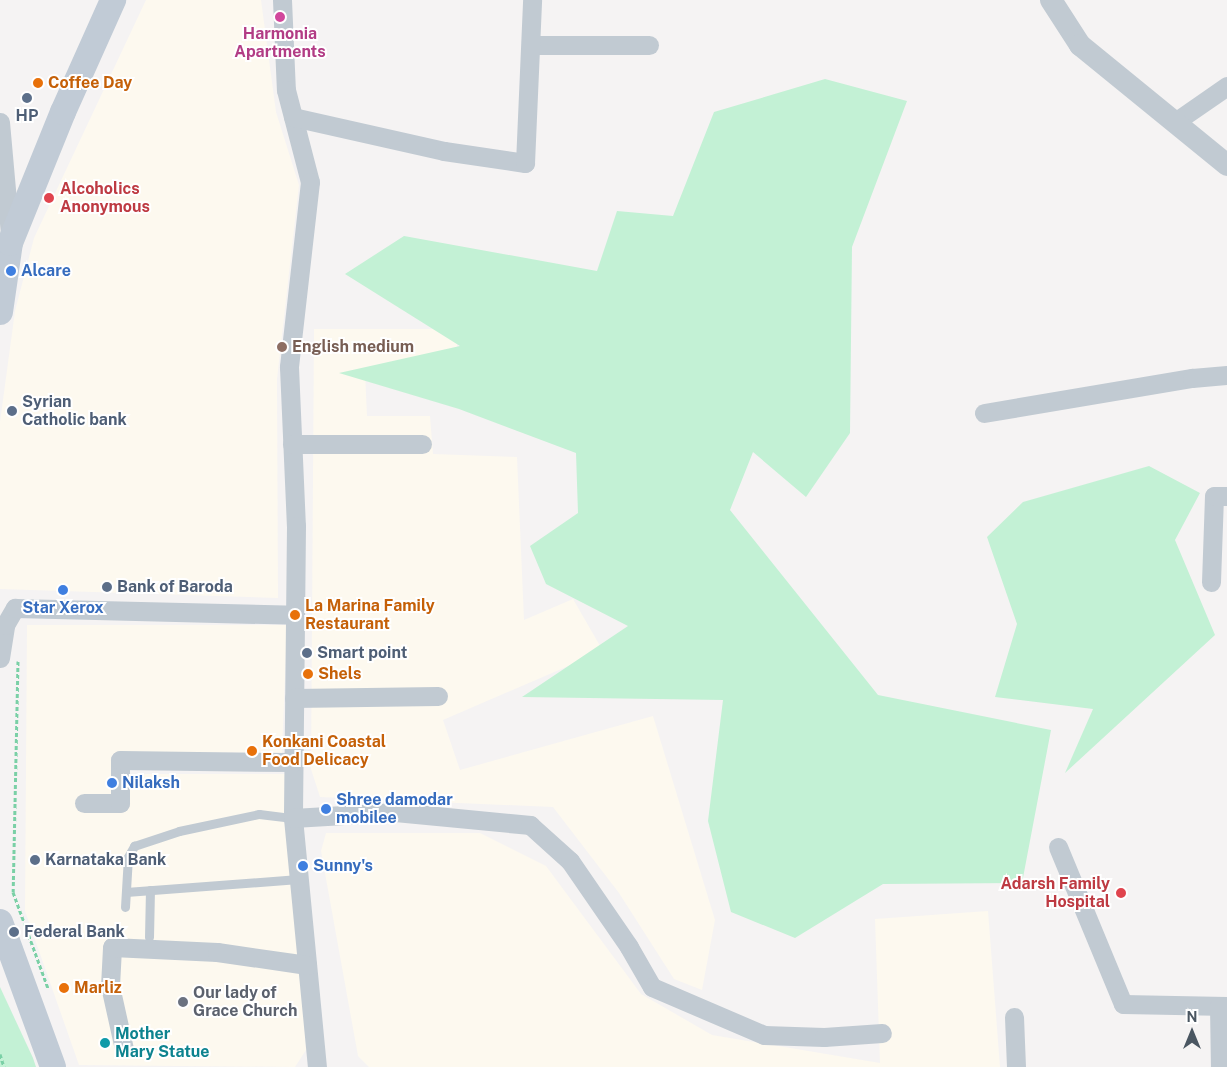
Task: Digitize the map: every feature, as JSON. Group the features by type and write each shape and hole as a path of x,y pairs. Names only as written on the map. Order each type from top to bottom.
{"main road":[{"path":"0,312 5,243 113,0"},
{"path":"0,922 53,1067"}],"street":[{"path":"282,0 286,90 310,182 290,368 295,615 293,818 317,1067"},
{"path":"293,117 444,151 525,164 532,45 532,0"},
{"path":"1051,0 1080,45 1227,165"},
{"path":"532,45 649,45"},
{"path":"1175,122 1227,86"},
{"path":"0,122 5,243"},
{"path":"984,413 1192,378 1227,375"},
{"path":"292,444 422,444"},
{"path":"1211,582 1214,496 1227,496"},
{"path":"0,658 5,625 15,608 295,615"},
{"path":"294,698 438,696"},
{"path":"84,803 120,803 120,760 293,762"},
{"path":"293,818 395,812 530,825 570,861 629,947 652,987 764,1035 824,1036 882,1033"},
{"path":"1058,847 1123,1004 1223,1006 1220,1067"},
{"path":"124,1049 110,986 112,947 217,952 307,965"},
{"path":"1014,1017 1016,1067"}],"lane":[{"path":"125,907 128,857 134,846 179,831 259,814 293,818"},
{"path":"126,892 299,879"},
{"path":"149,937 150,890"}],"path":[{"path":"19,652 13,892 50,991"},
{"path":"0,1054 4,1067"}],"shaded area":[{"path":"146,0 261,0 276,112 299,185 277,379 278,598 0,589 0,422 15,311 34,238"},
{"path":"314,329 457,329 457,371 365,372 367,416 430,416 433,454 517,457 524,620 573,599 603,651 443,720 460,770 653,716 715,920 702,990 674,979 619,893 553,807 320,797 311,769"},
{"path":"27,625 287,625 282,753 129,752 129,774 288,774 306,1050 295,1067 79,1065 25,911"},
{"path":"326,833 480,833 546,866 641,994 712,1035 880,1063 875,919 988,911 1000,1067 369,1067 358,1056 321,851"}],"green space":[{"path":"825,79 907,101 852,247 850,433 806,497 753,452 730,510 878,695 1051,730 1022,883 883,884 795,938 731,912 708,821 723,700 522,697 628,626 546,584 530,546 578,513 576,453 459,409 339,373 460,346 345,274 404,236 597,271 617,211 673,216 714,112"},
{"path":"1149,466 1200,493 1175,540 1215,635 1065,773 1093,709 995,697 1017,624 987,537 1023,502"},
{"path":"0,987 33,1058 36,1067 0,1067"}],"place":[{"name":"Harmonia Apartments","path":"280,17"},
{"name":"Coffee Day","path":"38,83"},
{"name":"HP","path":"27,98"},
{"name":"Alcoholics Anonymous","path":"49,198"},
{"name":"Alcare","path":"11,271"},
{"name":"English medium","path":"282,347"},
{"name":"Syrian Catholic bank","path":"12,411"},
{"name":"Bank of Baroda","path":"107,587"},
{"name":"Star Xerox","path":"63,590"},
{"name":"La Marina Family Restaurant","path":"295,615"},
{"name":"Smart point","path":"307,653"},
{"name":"Shels","path":"308,674"},
{"name":"Konkani Coastal Food Delicacy","path":"252,751"},
{"name":"Nilaksh","path":"112,783"},
{"name":"Shree damodar mobilee","path":"326,809"},
{"name":"Karnataka Bank","path":"35,860"},
{"name":"Sunny's","path":"303,866"},
{"name":"Adarsh Family Hospital","path":"1121,893"},
{"name":"Federal Bank","path":"14,932"},
{"name":"Marliz","path":"64,988"},
{"name":"Our lady of Grace Church","path":"183,1002"},
{"name":"Mother Mary Statue","path":"105,1043"}]}
